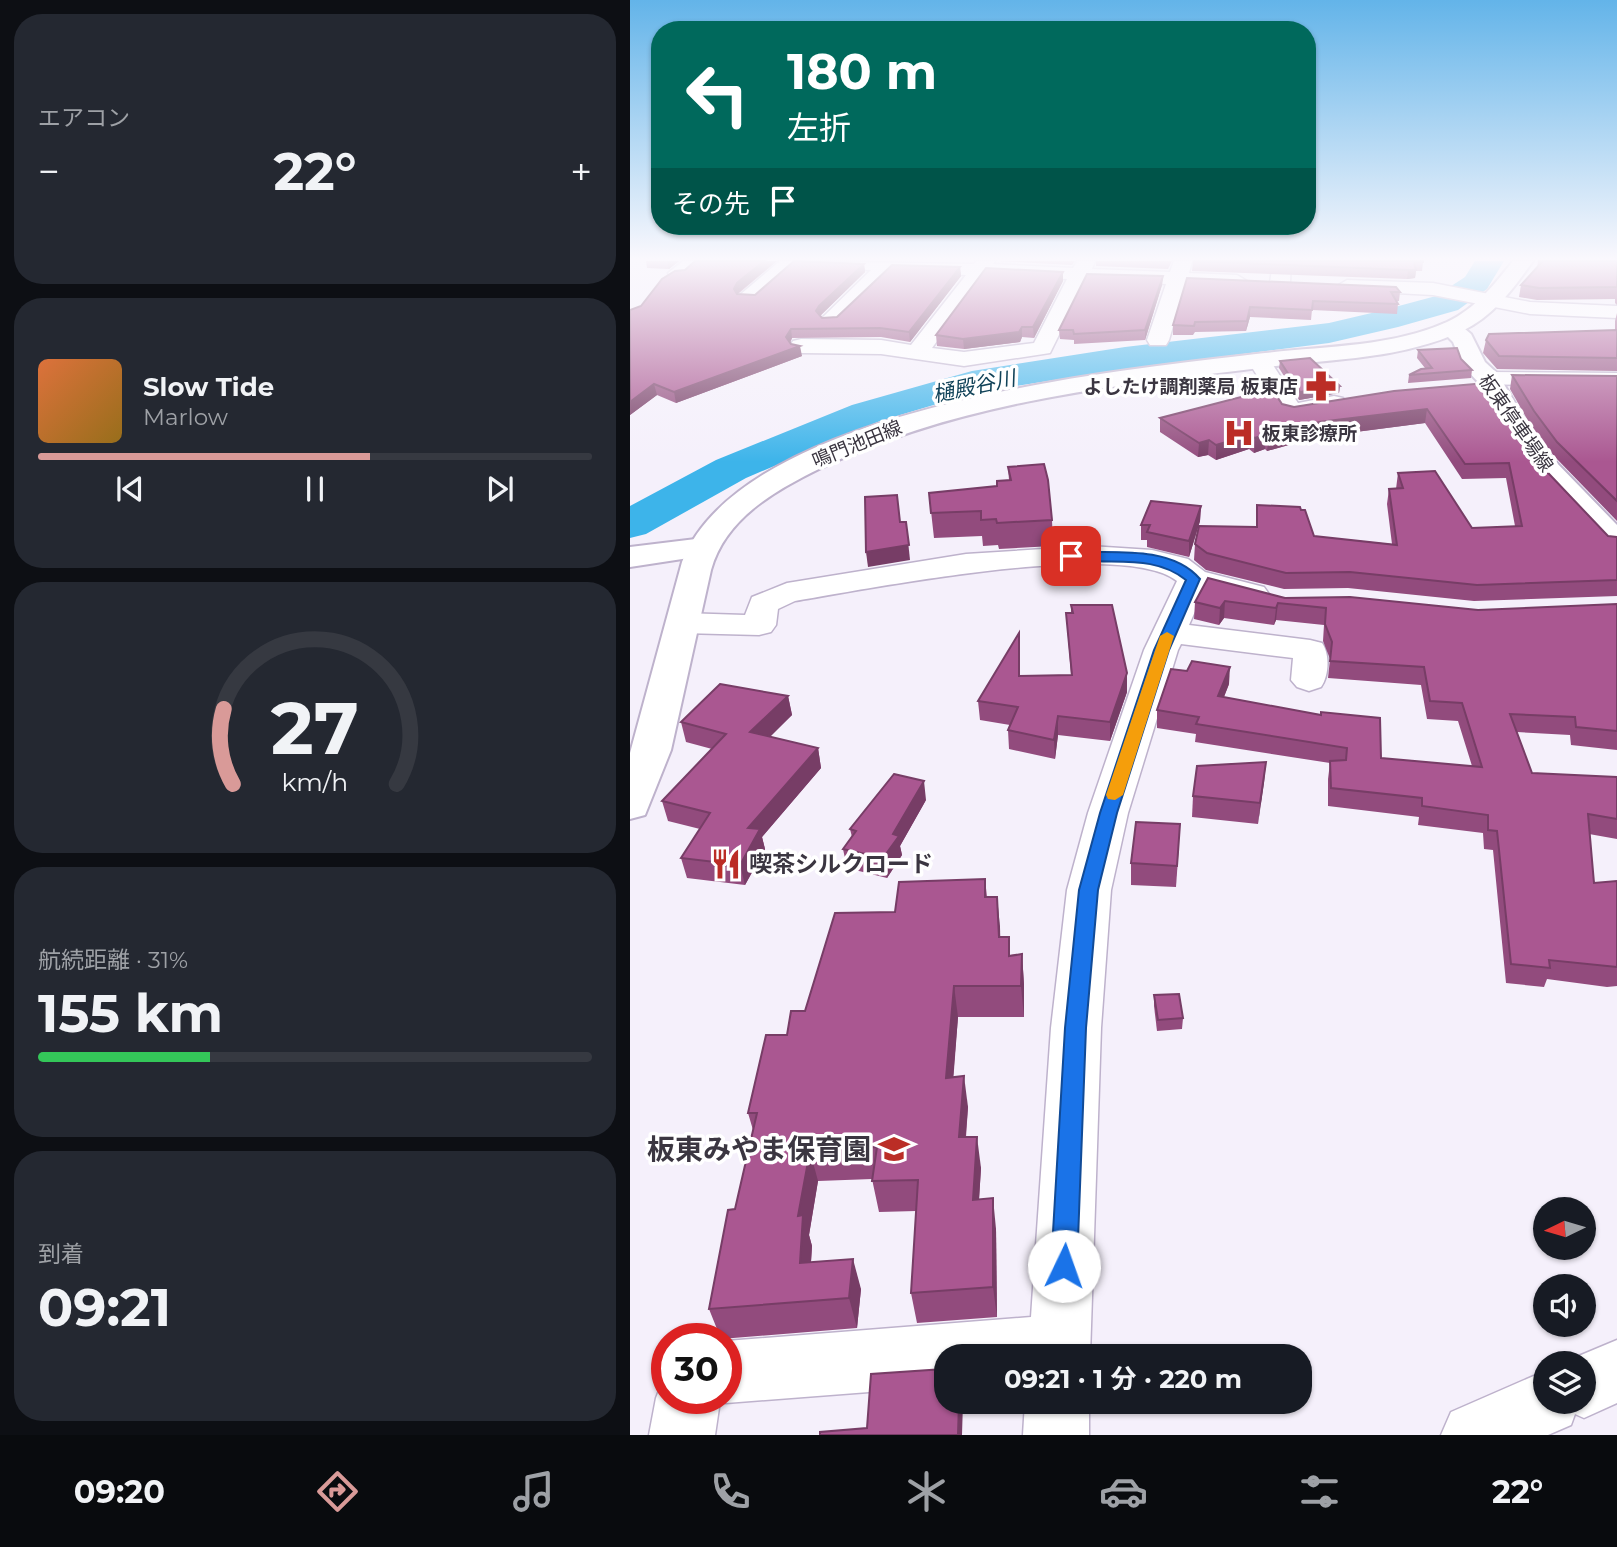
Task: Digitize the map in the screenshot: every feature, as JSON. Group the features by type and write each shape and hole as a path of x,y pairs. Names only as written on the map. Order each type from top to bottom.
{"main road":[{"name":"鳴門池田線","path":"630,804 650,751 704,547 729,515 761,488 821,455 866,437 929,417 1012,396 1105,380 1357,349 1451,329"},
{"name":"板東停車場線","path":"1451,329 1463,339 1483,384 1542,464 1617,543"},
{"path":"630,557 642,553 704,547"}],"street":[{"path":"917,352 935,328"},
{"path":"801,346 881,347 964,359 1042,348 1052,328"},
{"path":"1158,340 1162,328"},
{"path":"1259,361 1292,412 1355,399"},
{"path":"1483,384 1617,380"},
{"path":"682,623 759,625 763,604 787,593 966,563 1032,557 1090,555 1152,559 1177,566 1194,579 1284,602"},
{"path":"1060,1344 1076,1028 1089,890 1108,813 1169,632 1194,579"},
{"path":"1169,632 1310,650 1309,680"},
{"path":"742,1371 934,1369"},
{"path":"1596,1381 1617,1371"},
{"path":"1474,1435 1533,1409"},
{"path":"682,1435 685,1414"},
{"path":"1056,1435 1057,1414"}],"building":[{"path":"630,328 912,328 909,332 880,328 791,329 786,337 791,344 800,346 674,392 654,384 630,402"},
{"path":"941,328 1021,328 1019,332 963,339 936,335"},
{"path":"1146,328 1074,334 1073,330 1059,330"},
{"path":"1617,330 1617,358 1499,356 1486,340 1489,334"},
{"path":"1457,348 1461,359 1472,370 1409,375 1421,369 1432,368 1418,350"},
{"path":"1310,358 1340,386 1300,392 1280,361"},
{"path":"1512,375 1617,376 1617,501 1557,442"},
{"path":"1486,383 1533,457 1608,536 1617,537 1617,580 1477,585 1350,572 1286,573 1207,553 1195,544 1199,526 1257,527 1257,505 1300,507 1305,510 1314,536 1397,545 1389,489 1403,488 1398,473 1435,471 1472,528 1522,526 1509,463 1465,464 1427,409 1319,422 1269,436 1266,434 1255,438 1250,435 1216,445 1209,440 1199,443 1160,418 1272,389 1282,404 1294,407 1394,391"},
{"path":"1044,464 1052,520 997,523 996,519 981,520 981,511 931,513 929,493 997,486 997,481 1011,480 1008,467"},
{"path":"897,495 900,522 906,522 909,545 866,552 865,497"},
{"path":"1151,501 1201,506 1189,541 1147,532 1150,525 1141,525"},
{"path":"1208,578 1285,598 1350,597 1478,610 1617,604 1617,731 1576,727 1575,717 1510,714 1532,773 1617,777 1617,819 1588,814 1594,883 1617,881 1617,967 1549,960 1550,968 1511,964 1497,831 1488,830 1488,815 1422,806 1422,798 1331,788 1330,761 1346,760 1347,748 1196,724 1199,717 1157,710 1171,669 1187,671 1192,661 1230,667 1218,696 1321,715 1321,712 1380,718 1381,758 1482,767 1462,703 1430,701 1424,667 1330,661 1332,642 1325,624 1326,608 1278,603 1276,608 1225,601 1220,608 1195,602"},
{"path":"1071,605 1112,605 1127,673 1110,722 1058,716 1054,740 1008,730 1018,707 978,701 1019,633 1019,676 1072,675 1066,613 1073,613"},
{"path":"720,684 788,696 750,732 818,748 748,828 760,829 740,865 681,858 710,813 662,801 726,734 681,722"},
{"path":"1266,762 1260,803 1193,796 1197,766"},
{"path":"894,774 924,781 893,834 899,836 883,858 843,849 856,831 850,829"},
{"path":"1136,822 1180,824 1177,866 1131,863"},
{"path":"985,879 985,897 997,897 999,937 1009,937 1009,956 1022,954 1021,986 954,986 946,1078 964,1076 959,1137 977,1137 973,1200 993,1198 993,1287 911,1293 918,1180 872,1181 877,1147 810,1151 798,1216 803,1215 800,1263 853,1259 849,1298 709,1309 728,1210 735,1209 757,1113 748,1113 766,1035 787,1035 791,1011 805,1011 835,913 895,912 899,882"},
{"path":"1179,994 1183,1018 1158,1020 1154,995"},
{"path":"934,1370 934,1414 959,1414 958,1435 820,1435 820,1432 867,1428 871,1374"}],"waterway":[{"name":"樋殿谷川","path":"630,524 731,469 866,413 972,382 1125,358 1351,328"}],"slow traffic":[{"path":"1115,795 1167,636"}],"place":[{"name":"よしたけ調剤薬局 板東店","path":"1321,386"},
{"name":"板東診療所","path":"1239,433"},
{"name":"喫茶シルクロード","path":"726,864"},
{"name":"板東みやま保育園","path":"894,1149"}],"route":[{"path":"1064,1266 1076,1028 1089,890 1108,813 1161,650 1194,579 1177,566 1152,559 1071,556"}]}
